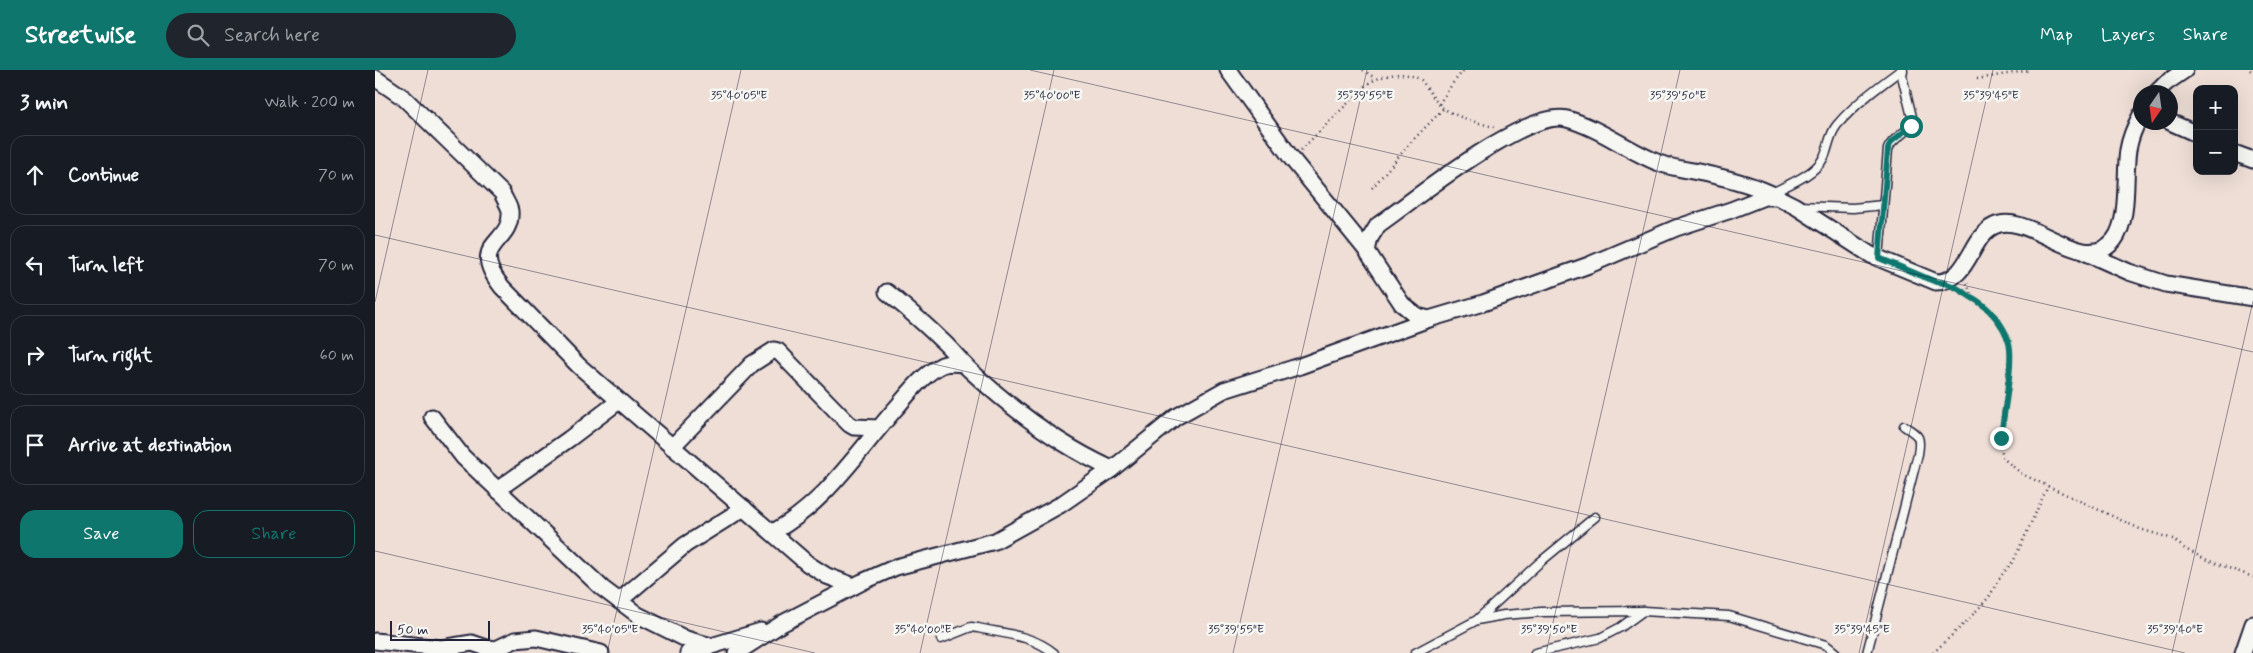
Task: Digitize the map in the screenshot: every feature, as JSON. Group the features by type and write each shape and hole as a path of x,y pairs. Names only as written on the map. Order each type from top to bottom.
{"street":[{"path":"1228,70 1292,159 1367,251 1402,304 1417,316 1429,319"},
{"path":"2164,85 2185,70"},
{"path":"375,78 404,98 502,193 510,210 509,220 508,225 489,251 488,259 493,275 573,360 672,448 809,564 827,576 854,586"},
{"path":"1367,251 1374,230 1378,225 1471,158 1535,123 1554,118 1566,119 1582,125 1671,167 1707,174 1759,188 1795,206 1832,232 1879,258 1936,282 1944,282 1952,278 1967,261 1977,244 1994,225 2004,224 2028,229 2084,251 2120,268 2166,284 2253,298"},
{"path":"2178,126 2193,132"},
{"path":"2084,251 2103,250 2114,240 2124,215 2128,149 2133,129"},
{"path":"2238,154 2253,160"},
{"path":"736,653 783,623 854,586 896,567 995,541 1060,505 1112,469 1176,417 1224,390 1300,366 1429,319 1483,304 1589,265 1676,228 1731,210 1763,197 1774,195"},
{"path":"1357,238 1374,230"},
{"path":"2114,240 2120,268"},
{"path":"887,292 941,339 964,364 1014,409 1081,455 1112,469"},
{"path":"672,448 752,364 773,350 778,351 849,424 854,427 879,428"},
{"path":"773,532 800,515 826,490 850,465 879,428 926,376 941,365 949,363 964,364"},
{"path":"497,490 619,401"},
{"path":"432,417 463,457 576,565 619,601 638,615 676,635 711,646"},
{"path":"619,601 685,544 744,508"},
{"path":"688,653 783,623"},
{"path":"2243,653 2253,624"},
{"path":"375,641 441,648 472,643 496,649 515,640 536,638 601,653"}],"lane":[{"path":"1774,195 1815,167 1824,156 1830,135 1835,127 1861,99 1902,70"},
{"path":"1879,258 1888,149 1891,142 1908,130 1913,121 1902,70"},
{"path":"1795,206 1853,208 1883,205"},
{"path":"1867,653 1919,454 1921,441 1917,435 1904,426"},
{"path":"1415,653 1477,620 1539,563 1595,517"},
{"path":"1477,620 1541,612 1643,611 1729,616 1826,644 1836,653"},
{"path":"1535,653 1600,638 1621,627 1643,611"},
{"path":"941,639 971,627 1021,636 1036,642 1054,653"}],"path":[{"path":"1363,70 1375,78"},
{"path":"1292,159 1375,78 1394,70 1413,73 1420,78 1444,108 1484,125 1497,128"},
{"path":"1439,104 1464,70"},
{"path":"1977,79 2031,70"},
{"path":"1371,188 1444,108"},
{"path":"1944,282 1986,307 2003,329 2010,351 2001,449 2004,459 2011,466 2048,486 2140,529 2173,539 2185,549 2207,560 2253,577"},
{"path":"1933,653 1989,597 2001,576 2014,560 2048,486"}],"route":[{"path":"1911,126 1891,142 1888,149 1885,166 1883,222 1879,258 1936,282 1944,282 1973,298 1986,307 2003,329 2009,342 2010,351 2001,438"}]}
